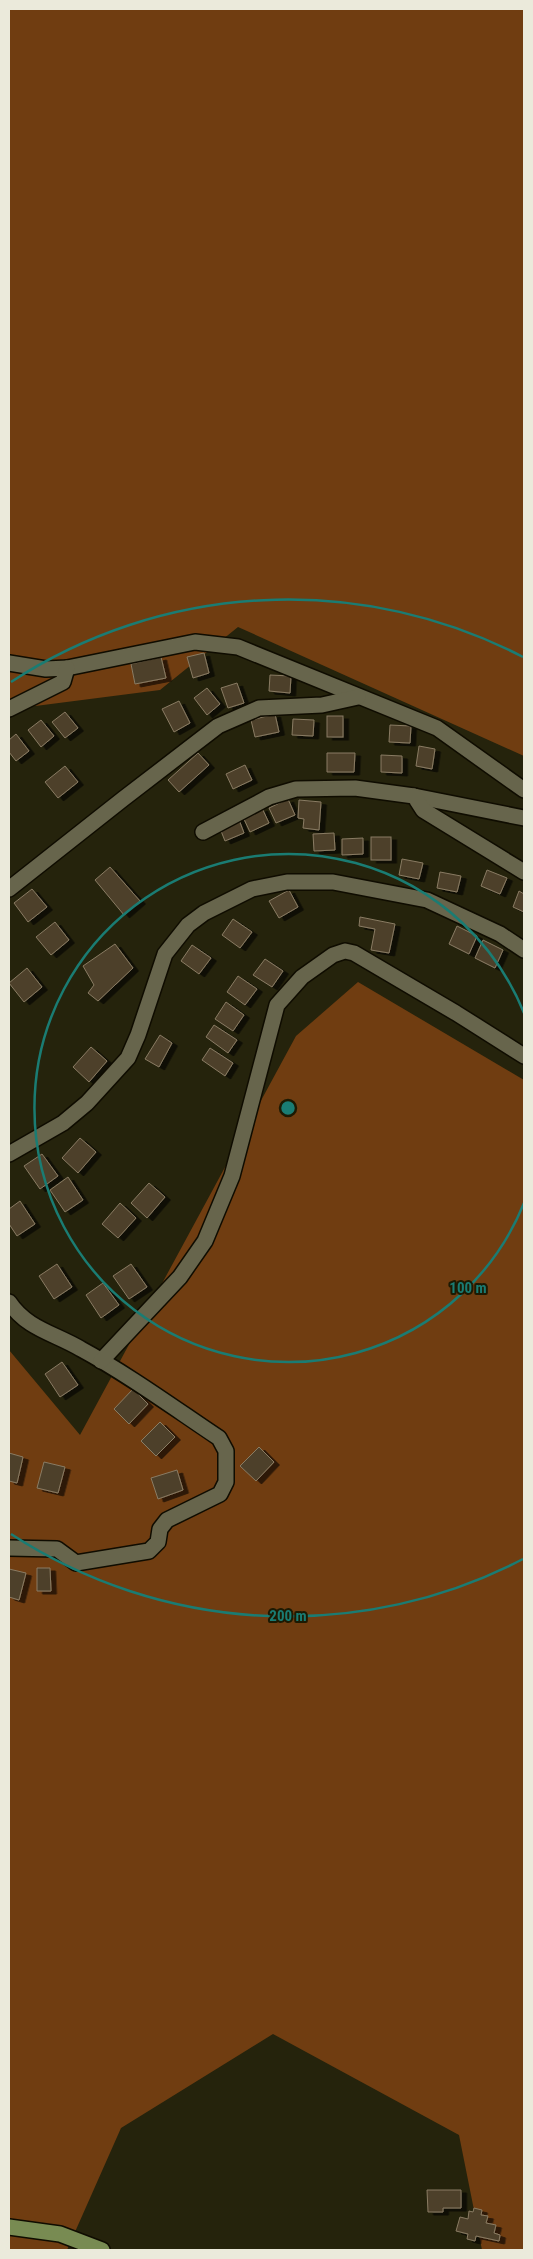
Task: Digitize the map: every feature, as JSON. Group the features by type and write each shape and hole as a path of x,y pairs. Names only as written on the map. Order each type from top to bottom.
{"main road":[{"path":"9,2227 60,2234 102,2250"}],"street":[{"path":"9,663 46,669 67,668 195,642 238,647 299,670 358,697 437,728 524,790"},
{"path":"9,709 63,682 67,668"},
{"path":"9,889 218,726 258,708 322,705 358,697"},
{"path":"203,832 269,797 296,789 355,788 414,796 524,818"},
{"path":"414,796 423,810 524,872"},
{"path":"10,1152 63,1123 87,1103 128,1058 165,954 178,936 204,913 252,889 287,882 333,882 427,900 500,934 524,950"},
{"path":"101,1362 180,1278 205,1241 232,1176 277,1005 302,977 334,955 345,951 354,953 456,1013 524,1056"},
{"path":"9,1302 17,1315 35,1327 81,1348 220,1438 226,1451 226,1482 220,1494 166,1520 160,1529 158,1542 149,1552 76,1562 57,1549 9,1548"}],"shaded area":[{"path":"9,9 524,9 524,756 238,627 160,690 12,709 9,707"},
{"path":"358,982 524,1080 524,2250 482,2250 459,2135 273,2034 121,2128 67,2250 9,2250 9,1350 80,1435 296,1036"}],"building":[{"path":"204,653 209,673 193,678 187,657"},
{"path":"161,657 166,678 135,684 131,664"},
{"path":"270,675 291,676 290,693 269,691"},
{"path":"237,683 244,703 228,708 221,688"},
{"path":"207,688 220,704 207,715 194,698"},
{"path":"179,701 190,723 174,732 162,709"},
{"path":"65,712 78,728 65,738 52,722"},
{"path":"275,714 279,732 255,737 251,720"},
{"path":"327,716 343,716 343,737 327,737"},
{"path":"293,719 314,720 313,736 292,735"},
{"path":"41,720 54,736 41,747 28,730"},
{"path":"390,725 411,726 410,743 389,742"},
{"path":"16,734 29,751 16,761 9,752 9,740"},
{"path":"419,746 435,749 432,769 416,766"},
{"path":"198,753 209,765 179,792 168,780"},
{"path":"327,753 355,753 354,772 327,772"},
{"path":"381,755 402,756 402,773 381,772"},
{"path":"245,765 252,780 233,789 226,774"},
{"path":"65,766 78,782 58,798 45,782"},
{"path":"288,799 295,815 276,823 269,808"},
{"path":"299,800 321,802 319,830 303,828 304,819 298,818"},
{"path":"262,808 269,823 250,832 243,817"},
{"path":"238,817 244,833 225,841 219,826"},
{"path":"334,833 335,850 314,851 313,834"},
{"path":"371,837 391,837 391,860 371,860"},
{"path":"363,838 363,854 342,855 342,839"},
{"path":"402,859 423,863 419,879 399,875"},
{"path":"110,867 140,901 124,915 95,880"},
{"path":"487,870 507,878 500,894 481,886"},
{"path":"440,872 461,876 457,892 437,888"},
{"path":"32,889 47,907 28,922 14,903"},
{"path":"289,890 298,907 279,918 269,901"},
{"path":"519,891 524,894 524,912 513,907"},
{"path":"360,917 395,924 389,953 371,950 375,929 359,926"},
{"path":"233,919 252,932 240,948 222,935"},
{"path":"55,922 69,940 51,955 36,937"},
{"path":"457,926 477,936 469,954 449,944"},
{"path":"483,940 503,950 495,968 475,958"},
{"path":"115,944 133,968 98,1001 88,993 94,985 83,966"},
{"path":"192,945 211,958 199,974 181,961"},
{"path":"265,959 283,971 272,987 253,975"},
{"path":"27,968 42,987 24,1002 9,983"},
{"path":"238,976 257,989 245,1005 227,992"},
{"path":"226,1002 244,1015 233,1031 215,1019"},
{"path":"214,1025 237,1040 228,1053 206,1037"},
{"path":"160,1035 172,1043 159,1067 145,1059"},
{"path":"91,1047 107,1061 89,1082 73,1067"},
{"path":"210,1048 233,1063 225,1076 202,1060"},
{"path":"80,1138 96,1152 78,1173 62,1158"},
{"path":"42,1154 58,1176 40,1189 24,1166"},
{"path":"68,1177 83,1200 65,1212 50,1190"},
{"path":"149,1183 165,1197 147,1218 131,1203"},
{"path":"20,1201 35,1224 17,1236 9,1224 9,1209"},
{"path":"120,1203 136,1218 118,1238 102,1224"},
{"path":"57,1264 72,1287 54,1299 39,1276"},
{"path":"131,1264 147,1287 129,1299 113,1276"},
{"path":"103,1283 119,1305 101,1318 86,1295"},
{"path":"62,1362 78,1385 60,1397 45,1374"},
{"path":"133,1389 148,1404 129,1424 114,1409"},
{"path":"160,1422 175,1437 156,1456 141,1441"},
{"path":"259,1447 274,1462 256,1481 240,1466"},
{"path":"9,1453 23,1457 17,1483 9,1481"},
{"path":"44,1462 65,1467 58,1493 37,1488"},
{"path":"177,1470 183,1490 158,1499 151,1478"},
{"path":"37,1568 50,1568 51,1591 37,1591"},
{"path":"9,1569 26,1573 19,1600 9,1597"},
{"path":"427,2190 461,2190 461,2208 443,2208 443,2212 428,2212"},
{"path":"474,2208 482,2210 481,2215 488,2216 486,2223 496,2225 494,2233 500,2235 499,2241 476,2236 475,2241 467,2239 468,2234 456,2231 460,2217 468,2219 469,2211 473,2212"}]}
